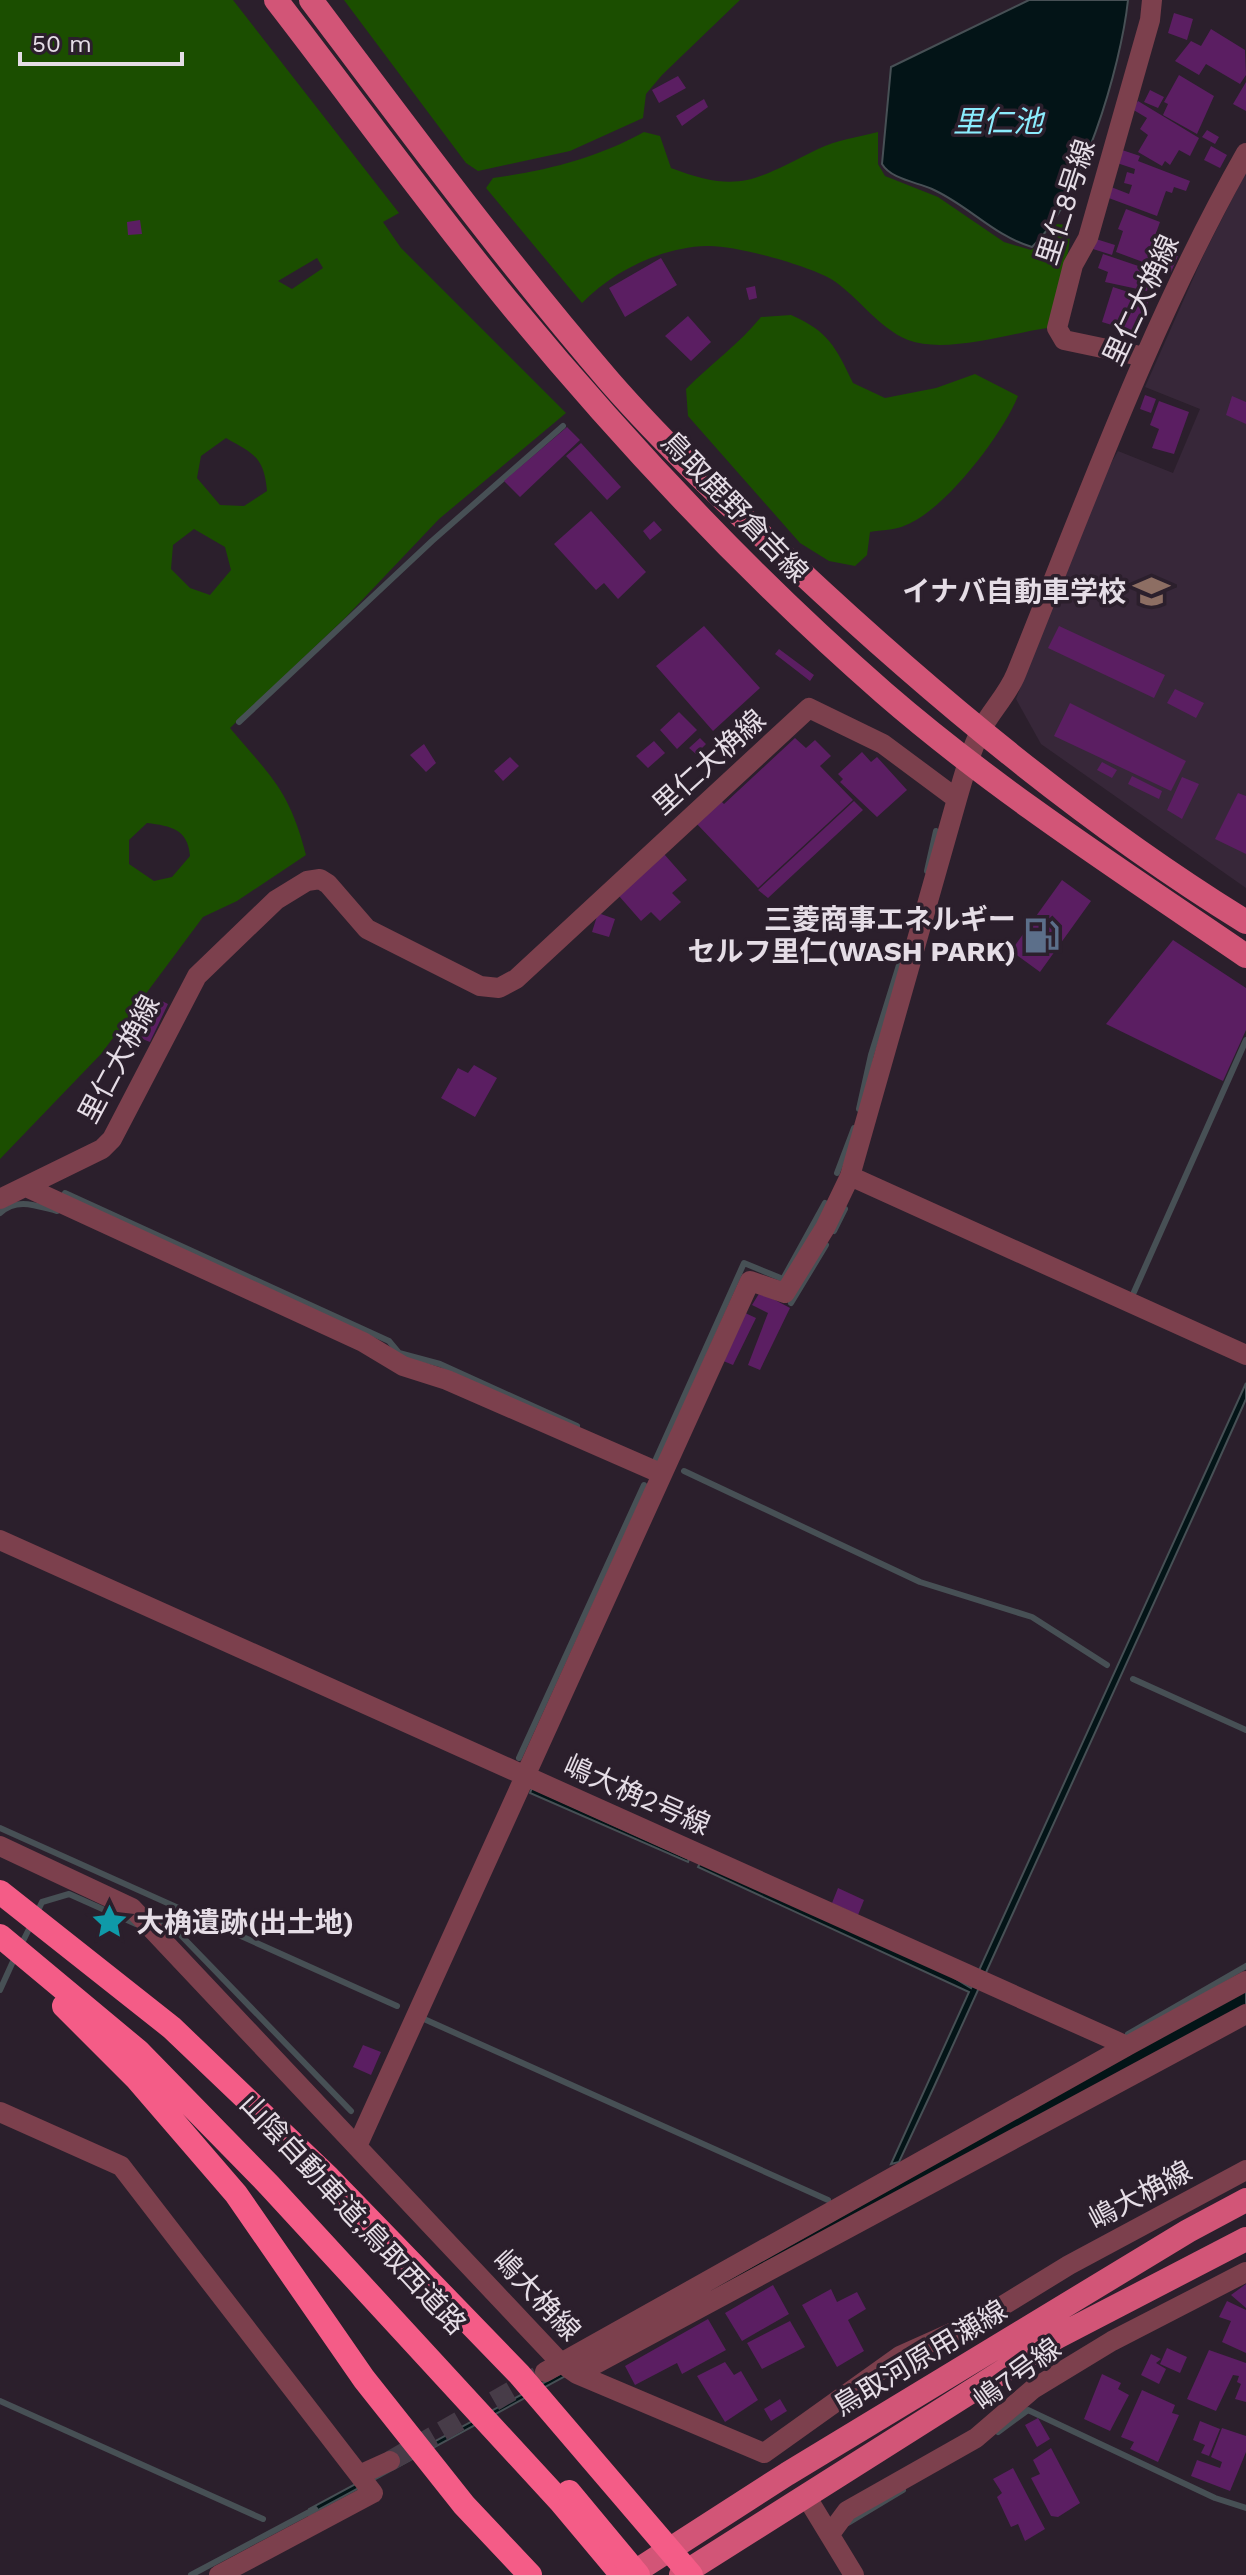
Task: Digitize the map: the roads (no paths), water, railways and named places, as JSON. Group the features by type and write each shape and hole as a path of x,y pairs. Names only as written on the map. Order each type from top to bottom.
{"highway":[{"path":"0,1892 85,1994 136,2078 236,2194 364,2379 464,2505 530,2575"},
{"name":"山陰自動車道;鳥取西道路","path":"0,1919 185,2081 274,2172 638,2575"},
{"name":"山陰自動車道;鳥取西道路","path":"0,1936 85,1994"},
{"path":"0,1949 85,1994 172,2028 414,2263 519,2374 671,2548 687,2573"},
{"name":"山陰自動車道;鳥取西道路","path":"564,2496 622,2575"}],"main road":[{"name":"鳥取鹿野倉吉線","path":"276,0 511,305 675,493 874,683 968,761 1046,819 1246,956"},
{"name":"鳥取鹿野倉吉線","path":"311,0 452,188 611,383 736,511 879,646 1052,787 1246,922"},
{"name":"鳥取河原用瀬線","path":"630,2575 787,2474 1188,2231 1246,2200"},
{"name":"鳥取河原用瀬線","path":"687,2573 1057,2337 1246,2239"}],"street":[{"name":"里仁8号線","path":"1145,357 1064,340 1057,328 1073,265 1088,238 1150,20 1152,0"},
{"name":"里仁大桷線","path":"0,1199 102,1149 112,1139 197,976 276,900 307,881 320,879 328,884 367,929 480,986 499,988 516,979 809,708 883,744 957,799 968,761 982,729 1014,678 1078,512 1145,357 1183,273 1246,153"},
{"path":"358,2144 660,1473 750,1281 785,1293 825,1228 850,1176 957,799"},
{"path":"850,1176 1246,1355"},
{"path":"26,1187 363,1342 403,1366 447,1380 660,1473"},
{"name":"嶋大桷2号線","path":"0,1540 1127,2046"},
{"name":"嶋大桷線","path":"0,1846 132,1908 358,2144 561,2369 764,2453 900,2356 976,2322 1069,2265 1246,2170"},
{"path":"561,2369 1246,1981"},
{"path":"561,2369 1246,2014"},
{"path":"0,2112 121,2166 373,2493 219,2575"},
{"name":"嶋7号線","path":"830,2534 847,2511 976,2438 1033,2389 1112,2341 1246,2272"},
{"path":"764,2453 787,2474"},
{"path":"359,2475 390,2461"},
{"path":"806,2496 854,2575"}],"water":[{"name":"里仁池","path":"1029,0 1128,0 1117,60 1096,131 1067,198 1050,226 1032,247 1005,236 932,189 891,173 882,164 891,67"},
{"path":"1246,1383 1246,1399 933,2089 899,2162 891,2164 969,1992 698,1867 700,1863 946,1973 971,1988"},
{"path":"532,1788 689,1859 688,1862 530,1793"},
{"path":"1246,1988 1246,2007 309,2515 309,2509 560,2374"}],"waterway":[{"path":"239,722 432,541 563,426"},
{"path":"927,871 936,831"},
{"path":"859,1109 871,1055 900,962"},
{"path":"1134,1292 1246,1040"},
{"path":"837,1173 854,1128"},
{"path":"65,1193 389,1341 399,1353 440,1364 577,1426"},
{"path":"656,1459 744,1263 783,1279 825,1203"},
{"path":"0,1213 20,1204 57,1211"},
{"path":"834,1231 845,1209"},
{"path":"791,1303 826,1245"},
{"path":"684,1471 920,1582 1032,1617 1107,1665"},
{"path":"519,1758 644,1485"},
{"path":"1133,1679 1246,1730"},
{"path":"0,1828 397,2006"},
{"path":"36,1915 42,1902 69,1894 136,1924"},
{"path":"152,1923 169,1923 351,2111"},
{"path":"20,1947 31,1925"},
{"path":"0,1990 15,1957"},
{"path":"1128,2034 1246,1966"},
{"path":"424,2019 828,2200"},
{"path":"0,2401 263,2519"},
{"path":"998,2432 1028,2410 1215,2498 1246,2508"},
{"path":"848,2523 903,2490"},
{"path":"191,2575 315,2509"}],"tunnel":[{"path":"390,2461 538,2376"}],"place":[{"name":"イナバ自動車学校","path":"1152,591"},
{"name":"三菱商事エネルギー セルフ里仁(WASH PARK)","path":"1042,935"},
{"name":"大桷遺跡(出土地)","path":"110,1922"}]}
